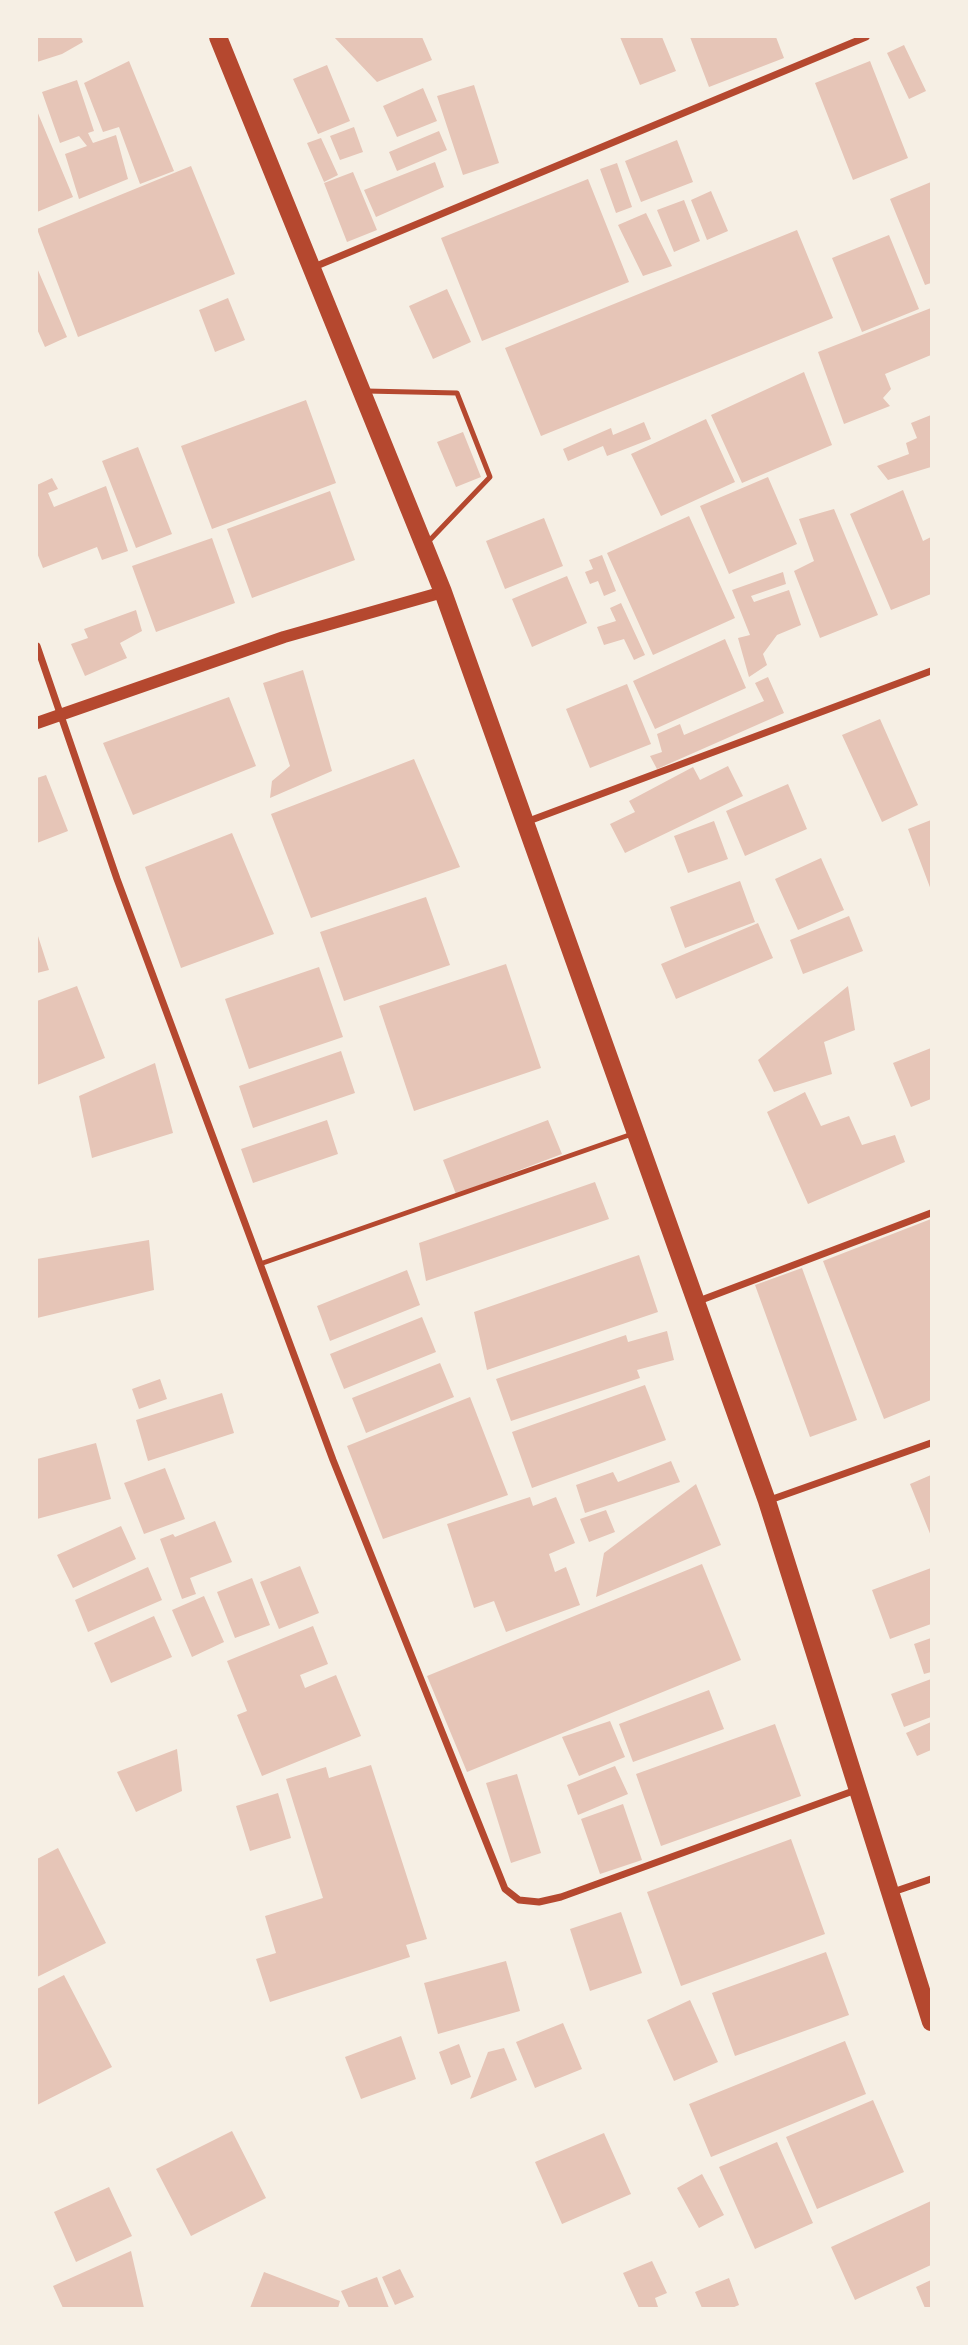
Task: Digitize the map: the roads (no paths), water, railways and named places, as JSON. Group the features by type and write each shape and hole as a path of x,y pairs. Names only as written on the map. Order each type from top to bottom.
{"main road":[{"path":"218,37 443,592 767,1501 931,2022"}],"street":[{"path":"310,269 866,37"},
{"path":"37,723 284,637 443,592"},
{"path":"37,646 117,879 333,1460 505,1889 519,1900 539,1902 561,1897 857,1789"},
{"path":"525,822 931,671"},
{"path":"695,1302 931,1213"},
{"path":"767,1501 931,1443"},
{"path":"890,1893 931,1879"}],"lane":[{"path":"360,390 457,393 490,477 424,546"},
{"path":"260,1264 635,1133"}]}
